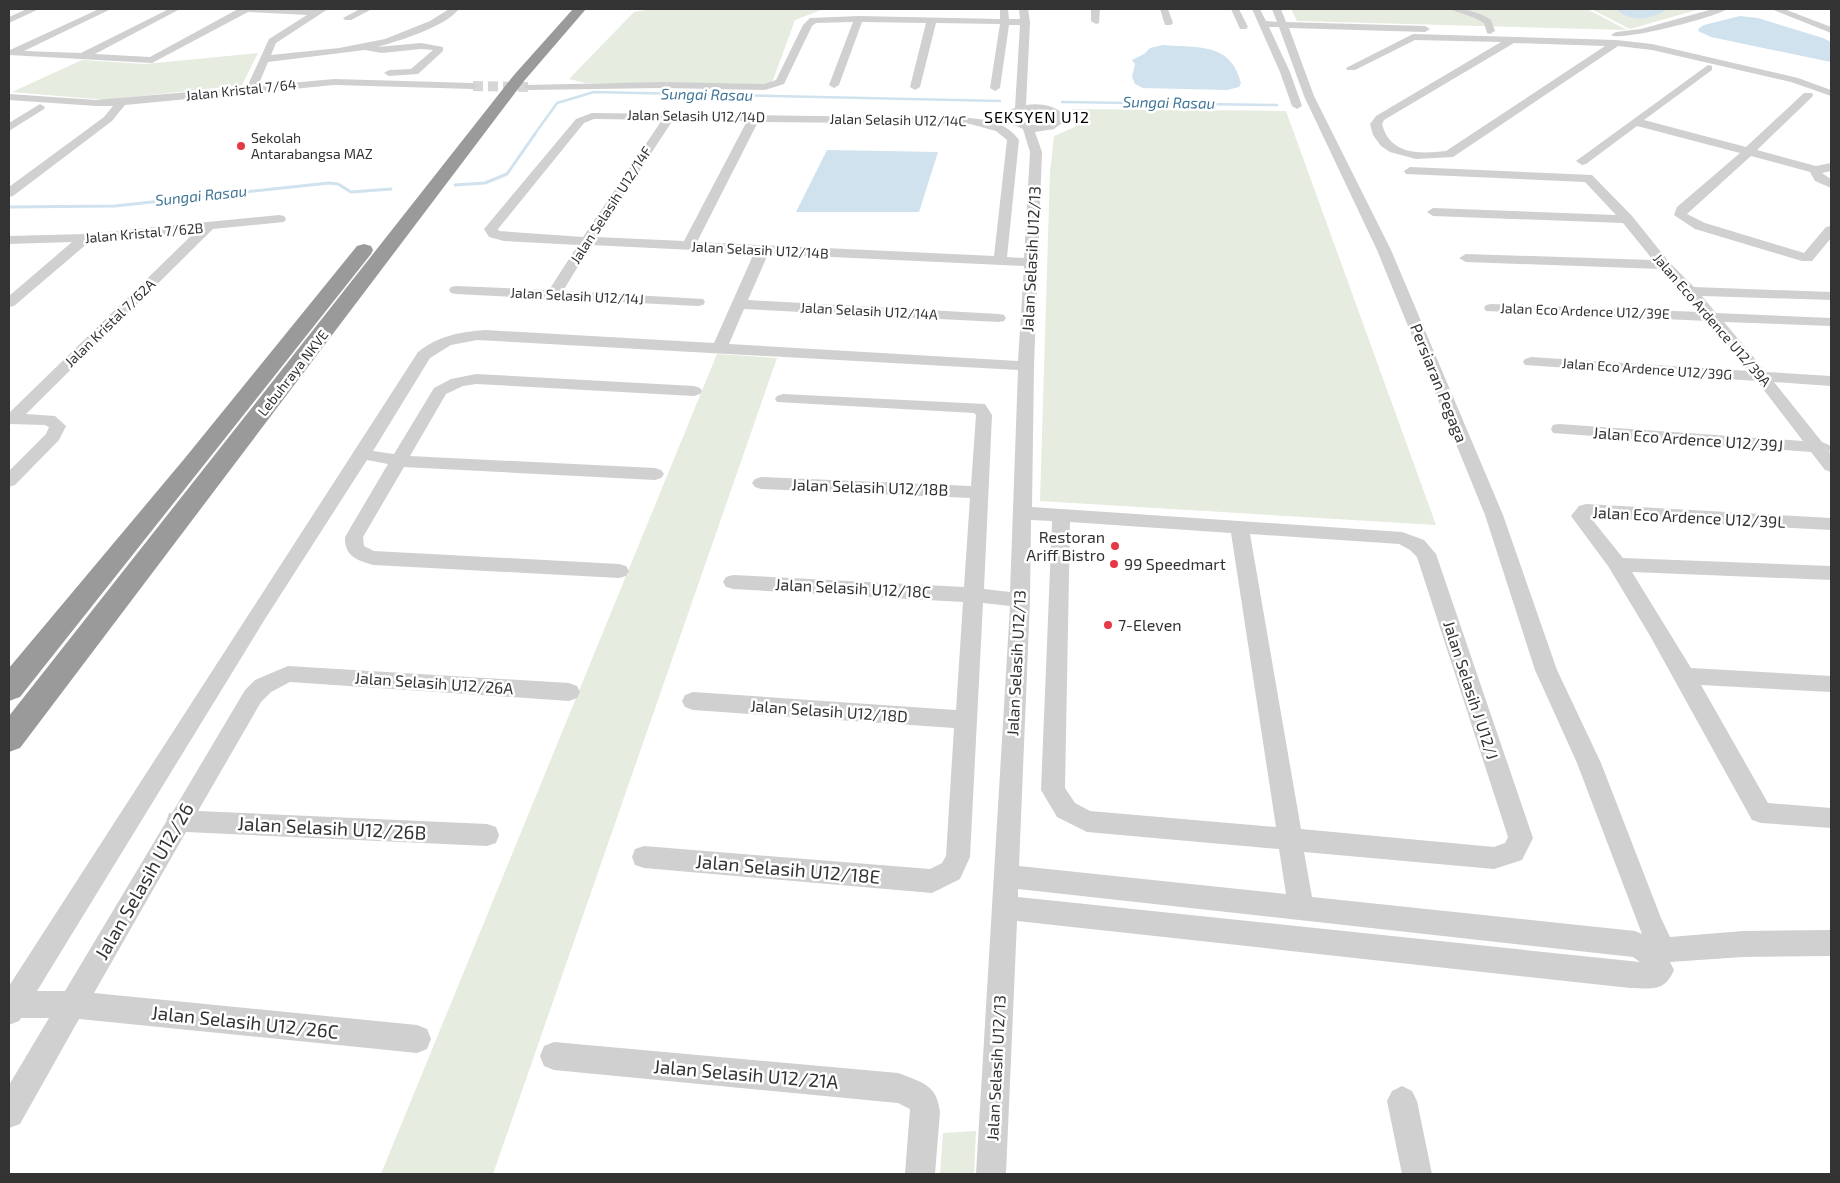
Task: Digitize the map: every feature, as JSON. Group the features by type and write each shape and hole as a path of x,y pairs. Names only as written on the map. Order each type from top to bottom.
{"highway":[{"path":"530,43 564,9"},
{"name":"Lebuhraya NKVE","path":"9,739 520,78 547,44 580,9"},
{"name":"Lebuhraya NKVE","path":"9,690 194,463 508,71"}],"street":[{"path":"9,20 34,9"},
{"path":"10,54 106,9"},
{"path":"81,58 176,9"},
{"path":"242,9 320,11"},
{"path":"10,54 146,61 157,59 247,9"},
{"path":"348,18 367,9"},
{"path":"264,59 333,53 367,47 373,50 426,28 455,9"},
{"path":"834,85 868,9"},
{"path":"915,87 937,9"},
{"path":"995,88 1005,21 1004,9"},
{"path":"1023,9 1025,22 1020,109 1012,114 1011,117 1016,123 1028,126 1048,126"},
{"path":"1095,9 1096,21"},
{"path":"1164,9 1168,23"},
{"path":"1235,9 1243,27"},
{"path":"1256,9 1297,106"},
{"name":"Persiaran Pegaga","path":"1277,9 1310,96 1384,250 1494,515 1546,670 1589,763 1650,923 1663,950 1743,944 1831,943"},
{"path":"1454,9 1478,16 1488,22 1490,31"},
{"path":"1262,24 1631,34 1722,9"},
{"path":"1776,9 1831,28"},
{"path":"1786,9 1831,28"},
{"path":"1800,10 1831,22"},
{"path":"251,89 272,42 320,11"},
{"path":"529,87 662,85 765,88 780,82 809,23 824,19 1025,22"},
{"path":"1351,68 1413,37 1616,43 1652,47 1794,80 1831,93"},
{"path":"1513,40 1380,118 1376,124 1376,130 1384,143 1391,148 1416,156 1432,157 1449,154 1616,43"},
{"path":"285,80 359,74 410,73 440,49 412,46 381,47"},
{"path":"1582,161 1708,68"},
{"name":"Jalan Kristal 7/64","path":"9,97 96,103 352,81 473,86"},
{"path":"1808,95 1748,152 1682,210 1680,215 1700,226 1807,258 1831,230"},
{"path":"9,193 108,119 122,102"},
{"name":"Jalan Selasih U12/13","path":"1020,109 1035,104 1060,115 1059,122 1048,126 1036,152"},
{"path":"9,128 40,107"},
{"name":"Jalan Selasih U12/14D","path":"491,232 493,226 580,121 587,118 601,115 805,118"},
{"name":"Jalan Selasih U12/14F","path":"553,295 670,116"},
{"path":"688,247 755,117"},
{"name":"Jalan Selasih U12/14C","path":"805,118 970,122 991,125 1011,135 1013,140 1000,261"},
{"path":"1637,122 1748,152 1826,166 1819,178 1831,184"},
{"name":"Jalan Selasih U12/13","path":"991,1174 1020,600 1026,366 1036,152 1028,126"},
{"name":"Jalan Eco Ardence U12/39A","path":"1410,171 1588,178 1627,219 1664,265 1693,295 1824,448 1831,466"},
{"path":"1433,212 1627,219"},
{"name":"Jalan Kristal 7/62B","path":"9,240 85,238 279,219"},
{"name":"Jalan Kristal 7/62A","path":"10,419 208,227"},
{"name":"Jalan Selasih U12/14B","path":"491,232 504,237 586,242 1031,262"},
{"path":"9,304 85,238"},
{"path":"720,348 762,251"},
{"path":"1466,258 1664,265"},
{"name":"Jalan Selasih U12/14J","path":"456,290 698,302"},
{"path":"1693,295 1831,296"},
{"path":"1693,295 1831,306"},
{"name":"Jalan Selasih U12/14A","path":"740,304 999,318"},
{"name":"Jalan Eco Ardence U12/39E","path":"1491,308 1831,322"},
{"path":"11,1007 258,614 424,355 440,343 454,338 485,335 1026,366"},
{"name":"Jalan Eco Ardence U12/39G","path":"1531,362 1831,381"},
{"path":"619,571 364,556 357,551 353,544 354,537 440,391 449,385 463,380 476,379 694,391"},
{"path":"783,400 979,408 984,415 966,720"},
{"path":"9,481 53,436 58,426 49,420 10,419"},
{"name":"Jalan Eco Ardence U12/39J","path":"1559,430 1824,448"},
{"path":"362,454 400,461 655,474"},
{"name":"Jalan Selasih U12/18B","path":"761,483 979,492"},
{"name":"Jalan Eco Ardence U12/39L","path":"1618,565 1591,533 1580,516 1586,510 1831,524"},
{"path":"1022,513 1240,528 1301,908"},
{"path":"1061,517 1053,790 1066,810 1086,821 1291,839"},
{"name":"Jalan Selasih J U12/J","path":"1240,528 1402,538 1418,545 1426,554 1521,838 1513,852 1494,858 1291,839"},
{"path":"1618,565 1831,573"},
{"path":"1618,565 1686,676 1761,813 1831,818"},
{"name":"Jalan Selasih U12/18C","path":"733,582 974,595 1020,600"},
{"name":"Jalan Selasih U12/26","path":"9,1113 178,821 253,696 263,686 275,679 288,674 300,674"},
{"name":"Jalan Selasih U12/26A","path":"300,674 569,692"},
{"path":"1686,676 1831,684"},
{"name":"Jalan Selasih U12/18D","path":"693,701 966,720"},
{"name":"Jalan Selasih U12/18E","path":"644,857 932,881 951,871 958,857 966,720"},
{"name":"Jalan Selasih U12/26B","path":"178,821 486,835"},
{"path":"1004,908 1630,975 1656,975 1660,970 1654,955 1646,948 1635,944 1005,876"},
{"name":"Jalan Selasih U12/26C","path":"11,1007 73,1005 417,1039"},
{"name":"Jalan Selasih U12/21A","path":"554,1056 898,1088 916,1095 924,1102 925,1112 920,1174"},
{"path":"1402,1101 1417,1174"}],"shaded area":[{"path":"652,9 821,10 795,20 773,80 768,84 585,83 569,79 634,12"},
{"path":"1291,9 1587,9 1627,30 1297,21"},
{"path":"1591,9 1700,9 1630,29"},
{"path":"258,53 242,85 106,100 12,92 82,60 145,64"},
{"path":"1071,109 1286,111 1436,525 1040,501 1050,172 1054,136 1075,127"},
{"path":"717,354 777,358 493,1174 381,1174"},
{"path":"976,1131 974,1174 940,1174 943,1133"}],"water":[{"path":"1616,9 1667,9 1647,18 1634,18"},
{"path":"1740,16 1758,18 1831,42 1831,62 1711,37 1698,31 1704,25"},
{"path":"1163,45 1200,48 1221,54 1229,60 1236,70 1241,83 1239,87 1227,90 1143,88 1135,84 1132,77 1135,64 1132,60 1144,54 1150,48"},
{"path":"827,150 938,152 919,212 796,212"}],"waterway":[{"name":"Sungai Rasau","path":"534,135 557,103 594,92 1000,101"},
{"name":"Sungai Rasau","path":"1062,102 1277,105"},
{"name":"Sungai Rasau","path":"455,185 485,183 507,174 535,134"},
{"name":"Sungai Rasau","path":"9,207 115,206 329,183 338,184 351,192 391,189"}],"tunnel":[{"path":"473,86 529,87"}],"place":[{"name":"Sekolah Antarabangsa MAZ","path":"241,146"},
{"name":"Restoran Ariff Bistro","path":"1115,546"},
{"name":"99 Speedmart","path":"1114,564"},
{"name":"7-Eleven","path":"1108,625"}],"district":[{"name":"SEKSYEN U12","path":"1037,117"}]}
